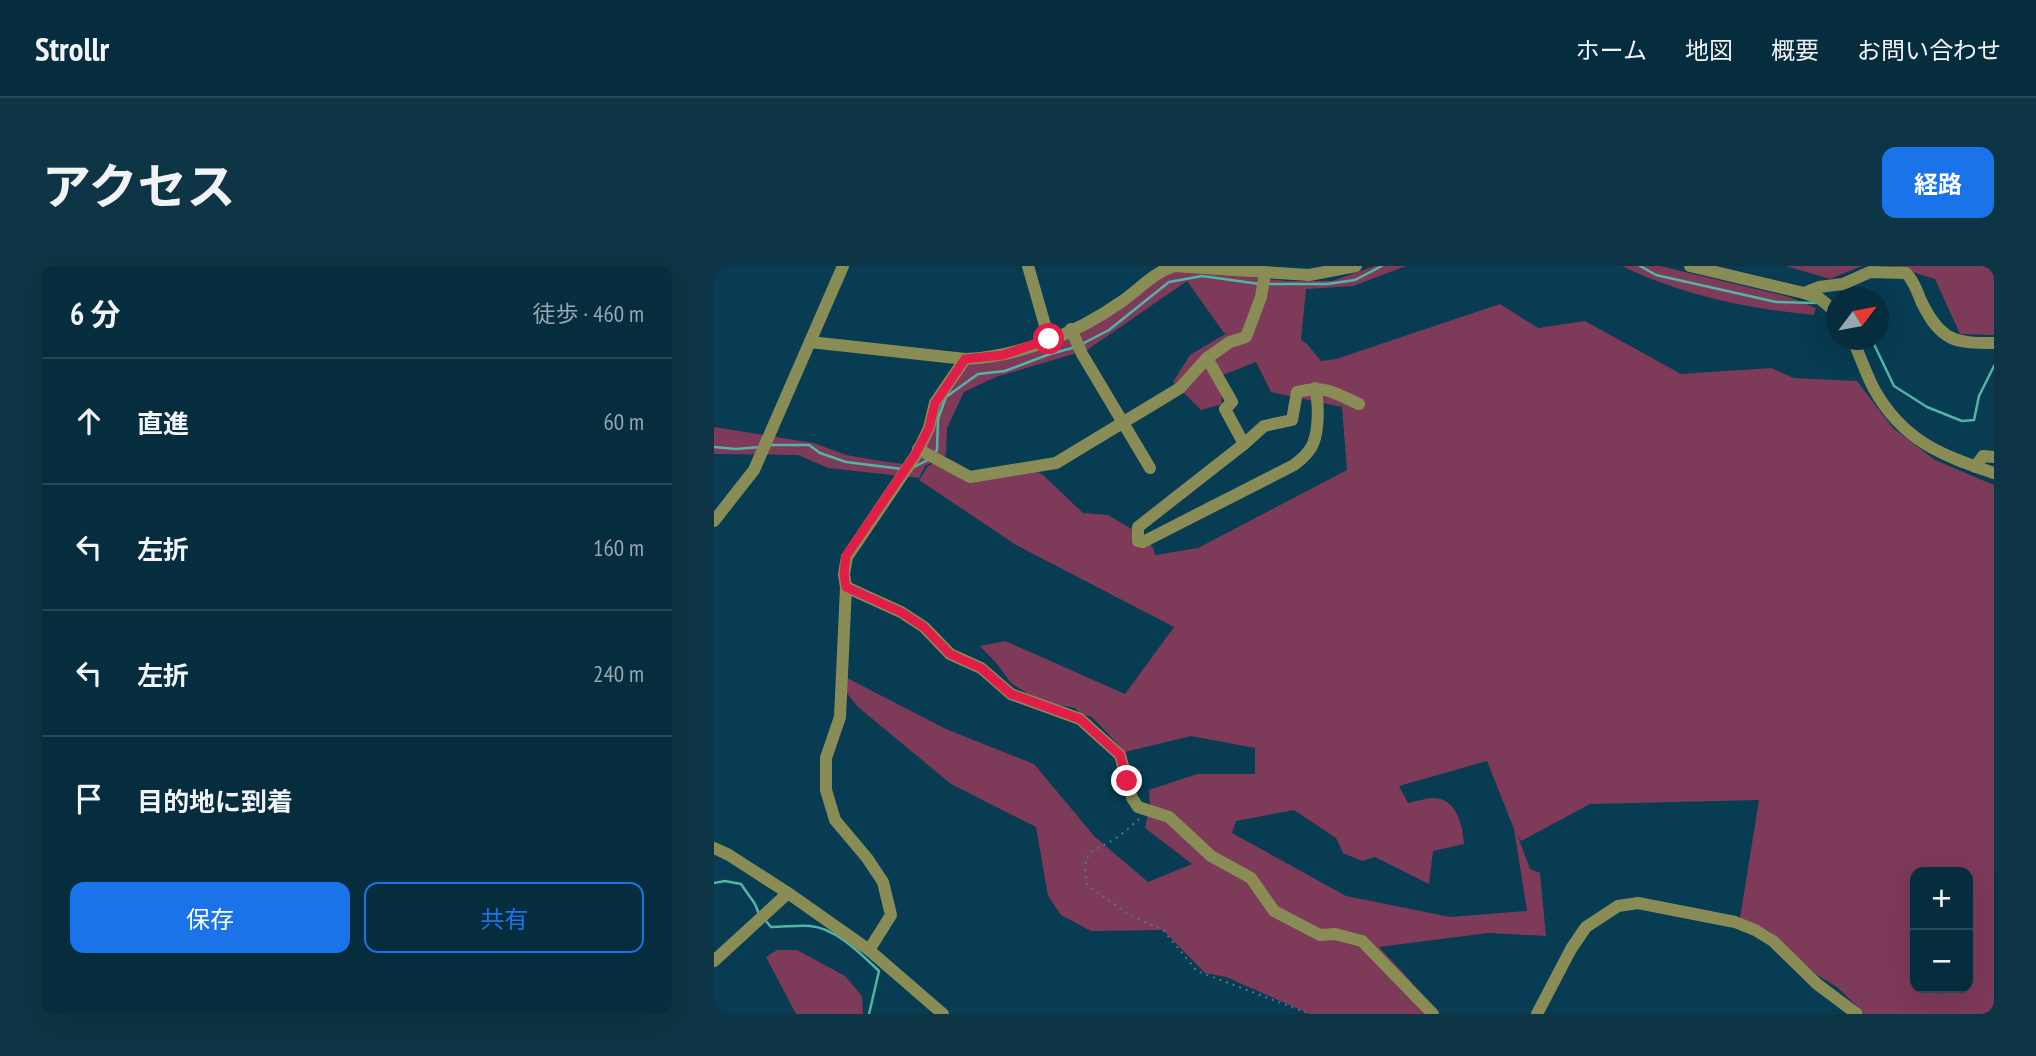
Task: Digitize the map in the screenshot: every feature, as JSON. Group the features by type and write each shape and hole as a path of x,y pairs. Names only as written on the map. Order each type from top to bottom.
{"street":[{"path":"714,521 754,470 842,266"},
{"path":"1028,266 1049,339"},
{"path":"810,342 965,359 1003,355 1071,329 1121,302 1153,275 1174,267 1308,275 1356,266"},
{"path":"1690,266 1804,293 1819,298 1826,304"},
{"path":"1804,293 1819,287 1843,284 1870,272 1906,273 1913,281 1937,329 1952,339 1969,343 1994,343"},
{"path":"918,449 970,477 1056,463 1180,388 1207,358 1230,342 1246,337 1261,297 1265,273"},
{"path":"1071,329 1082,354 1150,468"},
{"path":"1857,350 1873,387 1898,424 1934,451 1994,473"},
{"path":"1207,358 1232,402 1225,409 1244,444"},
{"path":"869,950 891,915 883,882 835,820 825,790 826,758 840,717 846,556 918,449 929,428 935,403 965,359"},
{"path":"1315,388 1318,400 1313,443 1306,455 1294,465 1143,542 1138,541 1138,527 1264,426 1292,420 1297,392 1315,388 1330,391 1359,404"},
{"path":"1975,467 1983,456 1994,457"},
{"path":"846,587 901,612 924,627 950,654 981,668 1011,694 1080,719 1120,755 1132,798 1138,807 1169,817 1211,856 1251,878 1274,911 1320,935 1335,934 1362,942 1433,1014"},
{"path":"714,848 788,893 869,950 943,1014"},
{"path":"714,961 788,893"},
{"path":"1536,1014 1586,927 1618,906 1639,903 1735,922 1755,930 1773,941 1817,984 1857,1014"}],"path":[{"path":"1138,807 1139,819 1116,837 1094,848 1086,860 1087,885 1131,916 1163,930 1197,971 1310,1014"}],"shaded area":[{"path":"1375,266 1406,266 1353,286 1306,289 1301,340 1321,361 1336,359 1500,304 1538,328 1585,321 1681,374 1771,368 1794,378 1857,381 1893,428 1935,460 1994,485 1994,1014 1865,1014 1837,987 1817,975 1769,931 1740,918 1759,800 1590,804 1521,841 1517,834 1530,869 1540,873 1546,936 1488,933 1379,947 1415,986 1431,1014 1310,1014 1226,977 1205,973 1163,930 1091,931 1061,915 1048,896 1036,827 951,784 858,707 846,692 847,678 946,729 1034,764 1095,837 1148,882 1192,864 1145,828 1150,804 1149,790 1197,774 1255,774 1255,748 1191,736 1125,752 1092,717 1081,714 1075,708 1041,702 1011,683 980,646 1005,641 1125,694 1174,627 1016,545 919,480 928,466 942,459 971,474 1022,463 1043,475 1083,513 1108,515 1137,532 1153,547 1155,555 1198,548 1347,470 1342,407 1271,392 1256,362 1220,376 1222,404 1201,410 1173,382 1190,355 1227,333 1224,333 1187,281 1087,350 996,377 964,392 947,428 946,455 925,466 919,478 828,468 798,455 714,454 714,427 814,443 846,455 903,464 916,459 938,402 966,365 985,364 1021,355 1175,269 1287,281 1332,281","holes":["1487,761 1514,829 1527,911 1450,917 1346,896 1232,833 1236,821 1294,810 1336,838 1343,853 1362,861 1375,857 1429,884 1433,851 1464,844 1460,821 1452,807 1440,799 1431,798 1408,803 1399,786"]},
{"path":"1622,266 1660,266 1789,297 1816,308 1814,315 1740,305 1692,293"},
{"path":"1786,266 1862,266 1830,279"},
{"path":"1893,266 1994,266 1994,335 1960,334 1935,279"},
{"path":"777,950 797,950 845,976 862,996 863,1014 796,1014 766,957"}],"waterway":[{"path":"1267,284 1327,284 1355,280 1382,266"},
{"path":"1640,266 1656,275 1776,302 1816,303"},
{"path":"1082,344 1109,330 1169,282 1202,276 1260,284"},
{"path":"935,453 938,419 946,397 978,374 1005,371 1076,347"},
{"path":"1877,350 1894,386 1927,407 1962,421 1974,420 1979,396 1994,366"},
{"path":"770,445 809,445 820,453 846,462 902,469"},
{"path":"714,447 760,447"},
{"path":"912,468 928,460"},
{"path":"714,883 725,881 741,884 759,914"},
{"path":"766,921 771,927 805,926 829,931 864,957 879,971 869,1014"}],"route":[{"path":"1049,339 1020,351 987,358 965,359 935,403 929,428 915,455 846,556 846,587 901,612 924,627 950,654 981,668 1011,694 1080,719 1120,755 1127,781"}]}
